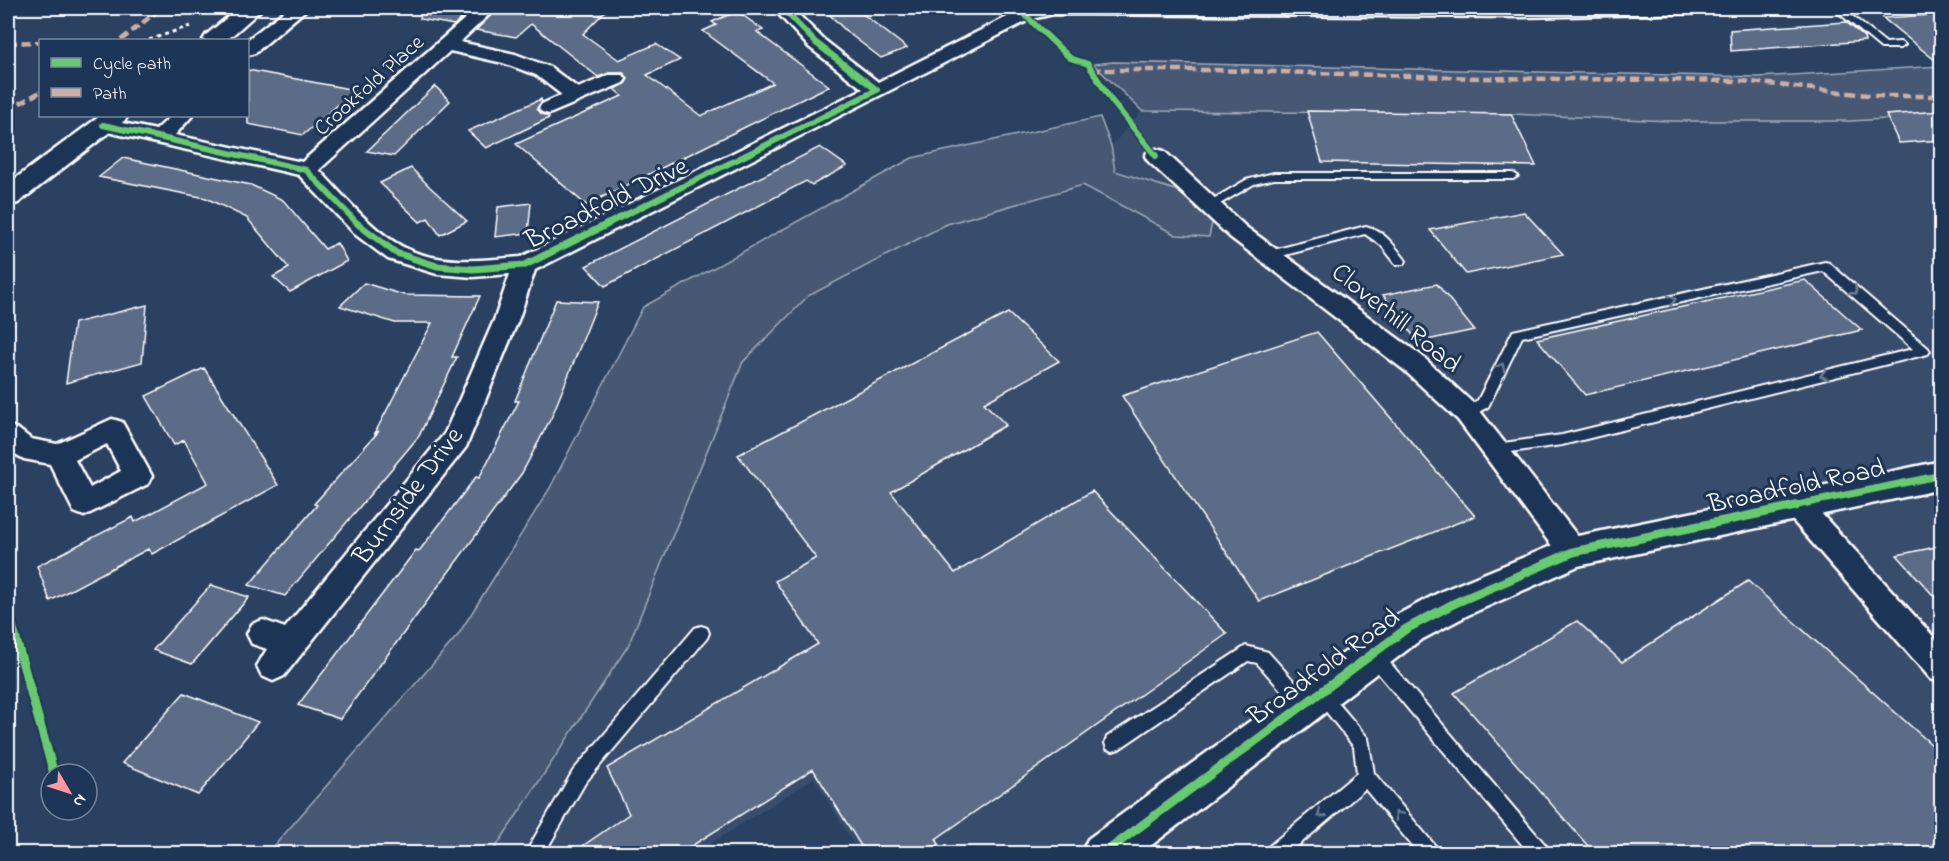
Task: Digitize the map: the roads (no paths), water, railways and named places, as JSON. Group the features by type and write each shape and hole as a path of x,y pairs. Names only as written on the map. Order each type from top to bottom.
{"street":[{"path":"215,39 252,8"},
{"path":"249,48 299,8"},
{"name":"Crookfold Place","path":"306,170 487,8"},
{"path":"782,8 816,43 877,90"},
{"name":"Broadfold Drive","path":"306,170 364,230 396,253 437,266 473,269 525,265 877,90 1020,11 1330,9 1521,12 1705,8"},
{"path":"447,45 508,58 543,71 575,96"},
{"path":"549,108 616,79"},
{"path":"161,137 181,117"},
{"path":"8,197 109,120 161,137 306,170"},
{"name":"Cloverhill Road","path":"1156,156 1238,232 1413,363 1467,413 1573,552"},
{"name":"Burnside Drive","path":"276,648 456,439 507,318 525,265"},
{"path":"8,436 24,448 59,455"},
{"name":"Broadfold Road","path":"1103,854 1406,629 1455,603 1573,552 1798,507 1941,475"},
{"path":"1798,507 1941,669"}],"lane":[{"path":"1837,8 1884,46 1900,45"},
{"path":"1209,205 1250,182 1274,176 1513,176"},
{"path":"1270,255 1366,230 1382,238 1400,261"},
{"path":"1467,413 1483,403 1517,334 1825,266 1924,351 1562,440 1495,449"},
{"path":"534,854 579,777 701,633"},
{"path":"1113,743 1246,653 1262,657 1362,744 1366,777 1431,854"},
{"path":"1372,654 1542,854"},
{"path":"1273,854 1366,777"}]}
